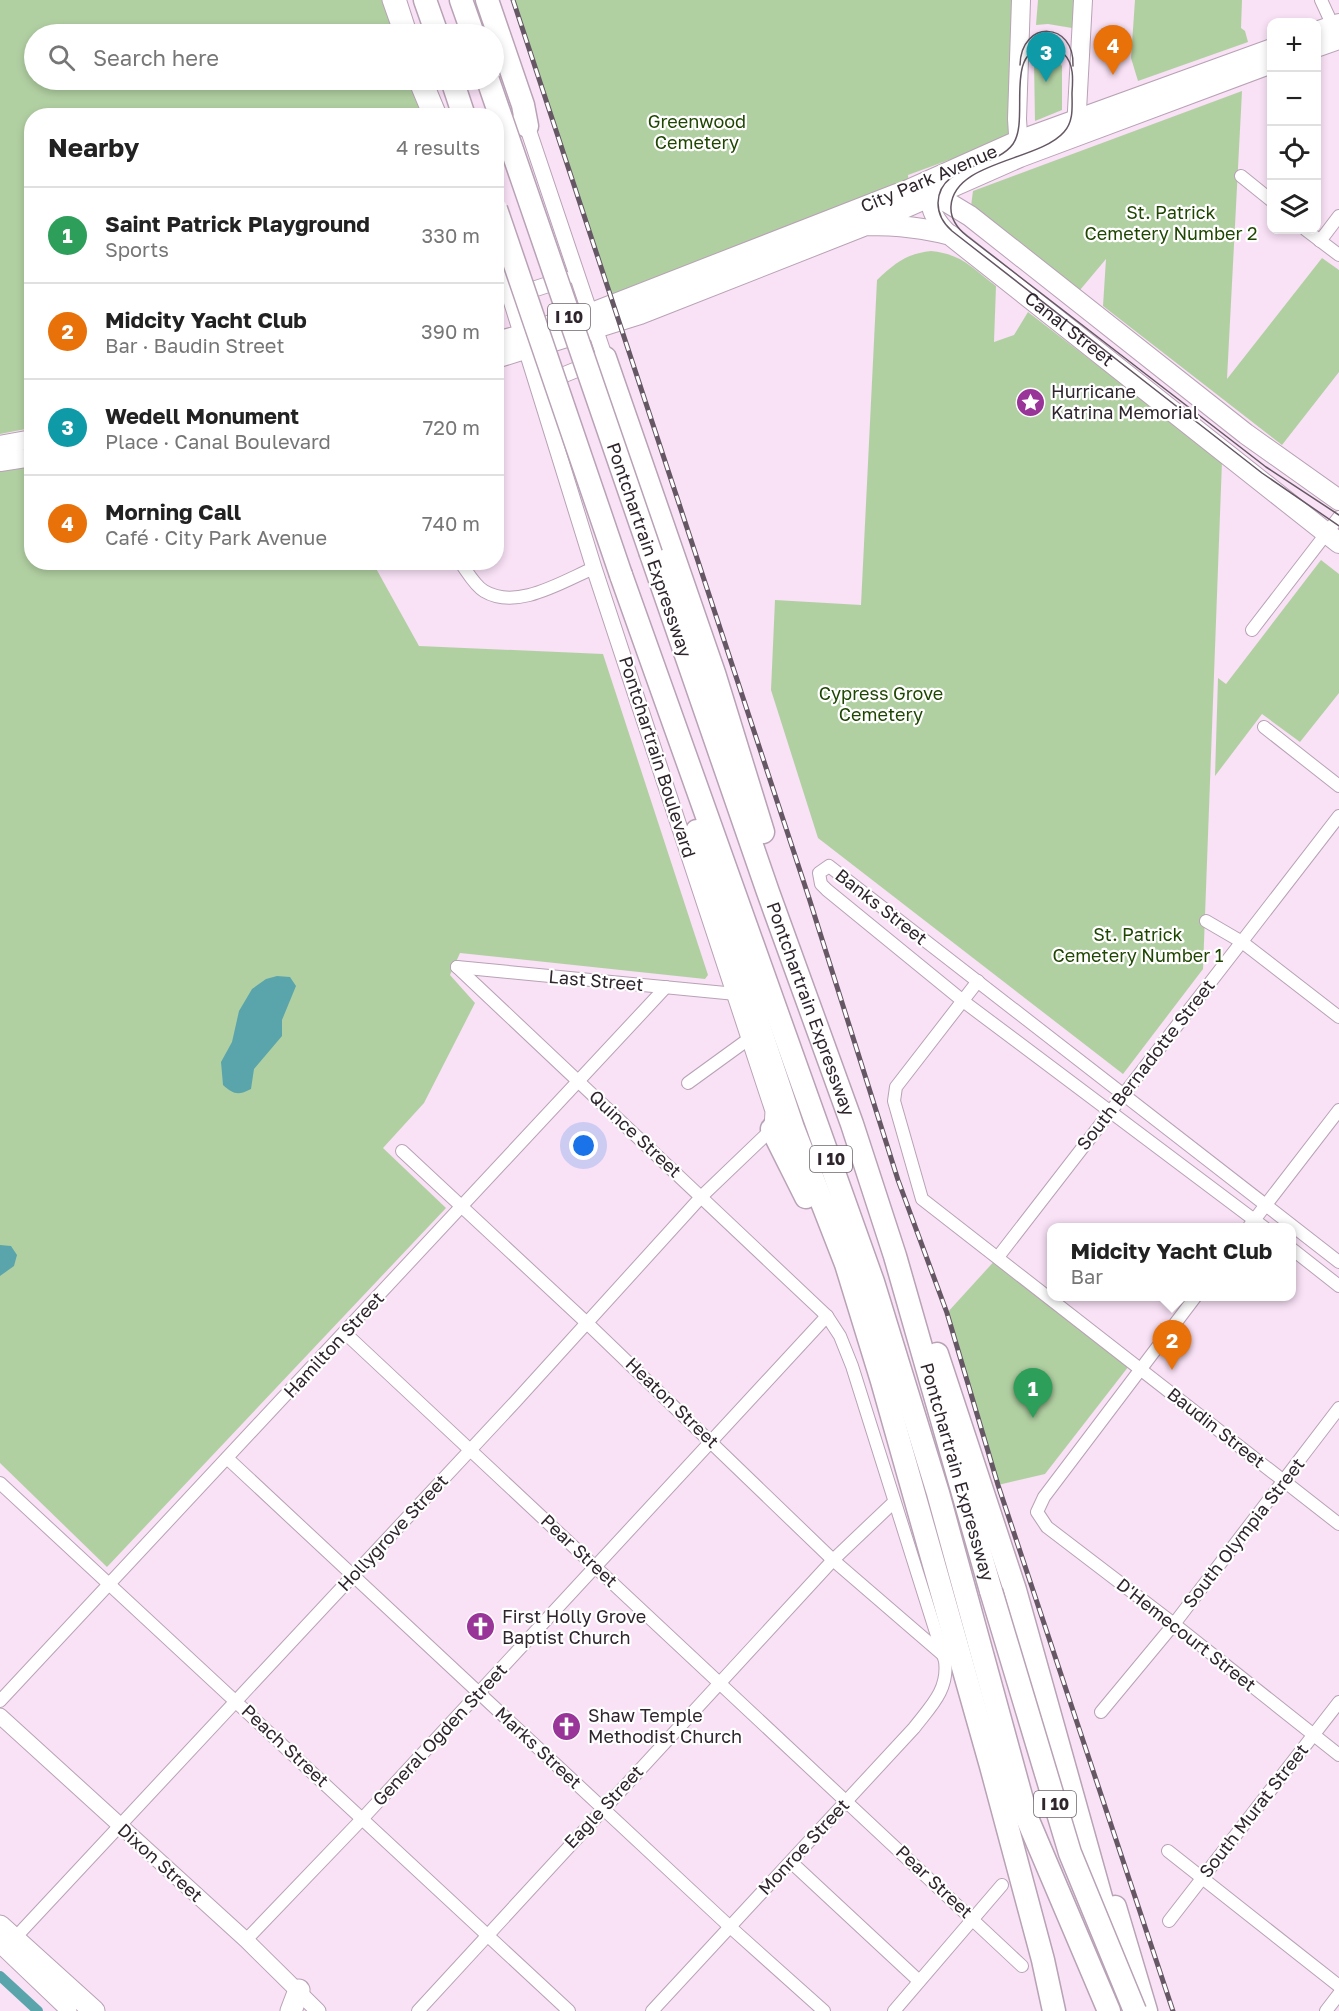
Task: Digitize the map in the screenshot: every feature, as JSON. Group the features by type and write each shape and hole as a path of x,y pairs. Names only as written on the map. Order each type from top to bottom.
{"highway":[{"path":"425,0 433,24"},
{"path":"461,0 469,24"},
{"path":"487,0 495,24"},
{"path":"504,51 527,126"},
{"path":"455,90 461,108"},
{"name":"Pontchartrain Expressway","path":"491,90 498,108"},
{"name":"Pontchartrain Expressway","path":"504,127 768,891 852,1124 895,1256 991,1591 1070,1853 1135,2011"},
{"name":"Pontchartrain Expressway","path":"504,232 621,576 873,1282 927,1455 1027,1818 1109,2011"},
{"path":"605,358 710,662 773,866 768,891"},
{"path":"669,709 665,727 749,996 793,1128 846,1264 920,1508 1033,1963 1054,2011"},
{"path":"772,1129 809,1202 875,1371 882,1381"},
{"path":"895,1256 906,1263 1015,1590 1070,1793 1135,2011"},
{"path":"1052,1720 1109,1886 1146,2011"},
{"path":"5,1936 94,2011"},
{"path":"1033,1963 1062,2011"},
{"path":"291,2011 299,1990"}],"main road":[{"path":"1019,149 1017,109 1021,0"},
{"path":"1074,137 1078,118 1083,0"},
{"path":"1321,44 1334,31"},
{"name":"City Park Avenue","path":"591,320 651,310 866,225 970,181 1019,149 1078,118 1267,50"},
{"name":"City Park Avenue","path":"591,320 951,170 1019,149 1074,137 1267,66"},
{"path":"950,235 932,211 933,197 951,170"},
{"path":"970,181 962,193 962,203 970,216"},
{"name":"Canal Street","path":"897,194 933,197 970,216 1246,434 1339,500"},
{"name":"Canal Street","path":"866,225 918,227 950,235 1333,538"},
{"path":"1065,326 1083,305"},
{"path":"504,354 524,342 591,320"},
{"path":"504,341 524,342"},
{"path":"0,445 24,440"},
{"path":"0,462 24,458"}],"street":[{"path":"390,0 398,24"},
{"path":"400,0 408,24"},
{"path":"1321,0 1334,31"},
{"path":"420,90 428,108"},
{"path":"430,90 438,108"},
{"path":"504,116 516,114 527,126 605,358 537,386"},
{"path":"1241,176 1267,197"},
{"path":"1320,241 1339,216"},
{"path":"1311,234 1339,255"},
{"name":"Pontchartrain Boulevard","path":"504,275 594,568 773,1111 772,1129"},
{"path":"511,296 577,276"},
{"path":"1252,630 1333,538 1339,517"},
{"path":"466,570 482,590 504,597 528,595 594,568"},
{"path":"1264,727 1339,786"},
{"name":"South Bernadotte Street","path":"998,1257 1339,816"},
{"name":"Banks Street","path":"1252,1223 1110,1110 963,1001 827,890 821,884 819,873 829,866 1289,1223"},
{"path":"1206,921 1242,942 1339,1017"},
{"path":"900,950 914,932"},
{"name":"Last Street","path":"457,967 736,994"},
{"name":"Quince Street","path":"457,967 827,1316 840,1336 852,1366 943,1654 945,1676"},
{"path":"963,1001 978,981"},
{"name":"Hamilton Street","path":"0,1701 666,987"},
{"name":"Baudin Street","path":"963,1001 896,1087 894,1101 922,1199 1047,1295"},
{"path":"688,1083 750,1038"},
{"path":"1252,1223 1339,1110"},
{"name":"Hollygrove Street","path":"5,1936 120,1827 702,1197 772,1129"},
{"name":"Heaton Street","path":"402,1151 588,1323 833,1560 943,1654"},
{"name":"Banks Street","path":"1296,1228 1339,1262"},
{"path":"1296,1252 1339,1286"},
{"name":"Baudin Street","path":"1054,1301 1339,1524"},
{"path":"1141,1369 1192,1301"},
{"name":"General Ogden Street","path":"246,1940 480,1693 827,1316"},
{"name":"Pear Street","path":"345,1333 972,1918 1033,1963"},
{"name":"D'Hemecourt Street","path":"1141,1369 1044,1497 1037,1512 1047,1527 1339,1755"},
{"name":"South Olympia Street","path":"1101,1712 1174,1624 1339,1408"},
{"name":"Marks Street","path":"227,1458 729,1926 824,2011"},
{"name":"Peach Street","path":"0,1483 569,2011"},
{"name":"Eagle Street","path":"418,2011 602,1808 833,1560 894,1502"},
{"name":"Monroe Street","path":"651,2011 914,1728 942,1690 945,1676"},
{"name":"South Murat Street","path":"1169,1921 1339,1702"},
{"name":"Dixon Street","path":"0,1716 246,1940 318,2011"},
{"path":"1168,1851 1339,1986"},
{"path":"791,1862 919,1981"},
{"path":"894,2011 1002,1885"},
{"path":"5,1936 69,2011"},
{"path":"1326,2011 1339,1994"}],"green space":[{"path":"0,0 383,0 391,24 24,24 24,90 416,90 422,108 24,108 24,429 0,434"},
{"name":"Greenwood Cemetery","path":"513,0 1021,0 1017,135 908,175 909,189 613,302"},
{"path":"1038,0 1074,0 1072,28 1048,24 1036,25"},
{"path":"1135,0 1242,0 1241,28 1245,31 1248,42 1138,81 1131,58"},
{"path":"1053,55 1062,66 1062,110 1035,121 1034,60 1040,56"},
{"name":"St. Patrick Cemetery Number 2","path":"1242,91 1227,379 1322,258 1339,270 1339,372 1282,445 1103,306 1106,259 1080,290 971,206 973,191"},
{"path":"931,251 959,259 996,286 994,342 1014,335 1028,312 1222,461 1203,969 1123,1074 818,838 771,690 775,600 861,605 877,280 901,260"},
{"path":"24,466 24,570 377,570 419,646 603,654 708,975 705,979 460,953 450,975 475,1003 424,1103 383,1148 446,1208 107,1567 0,1463 0,470"},
{"path":"1321,560 1339,574 1339,693 1300,742 1262,714 1215,776 1218,678 1226,684"},
{"path":"998,1257 1047,1295 1047,1301 1054,1301 1132,1362 1045,1474 998,1485 947,1313"}],"water":[{"path":"277,976 290,977 296,986 282,1020 282,1036 254,1069 251,1089 243,1093 233,1092 223,1085 221,1062 232,1042 239,1011 252,989 266,979"},
{"path":"0,1245 11,1246 17,1255 14,1266 0,1276"}],"waterway":[{"path":"0,1976 38,2011"}],"tram line":[{"path":"1020,65 1023,50 1029,39 1038,33 1048,31 1066,40 1071,51 1073,66"},
{"path":"1339,515 1266,467 967,236 955,223 951,206 956,191 966,180 981,170 1052,142 1067,128 1071,118 1073,77 1067,58 1054,48 1043,47 1031,52 1024,62 1021,74 1018,133 1013,144 993,159 969,168 947,181 941,190 938,203 944,222 952,231 1262,473 1339,526"}],"railway":[{"path":"513,0 809,898 898,1180 947,1313 998,1485 1173,2011"}],"place":[{"name":"Morning Call","path":"1113,75"},
{"name":"Wedell Monument","path":"1046,82"},
{"name":"Hurricane Katrina Memorial","path":"1030,402"},
{"name":"Midcity Yacht Club","path":"1172,1370"},
{"name":"Saint Patrick Playground","path":"1033,1418"},
{"name":"First Holly Grove Baptist Church","path":"481,1627"},
{"name":"Shaw Temple Methodist Church","path":"567,1726"}],"park label":[{"name":"Cypress Grove Cemetery","path":"881,704"},
{"name":"St. Patrick Cemetery Number 1","path":"1138,945"}]}
